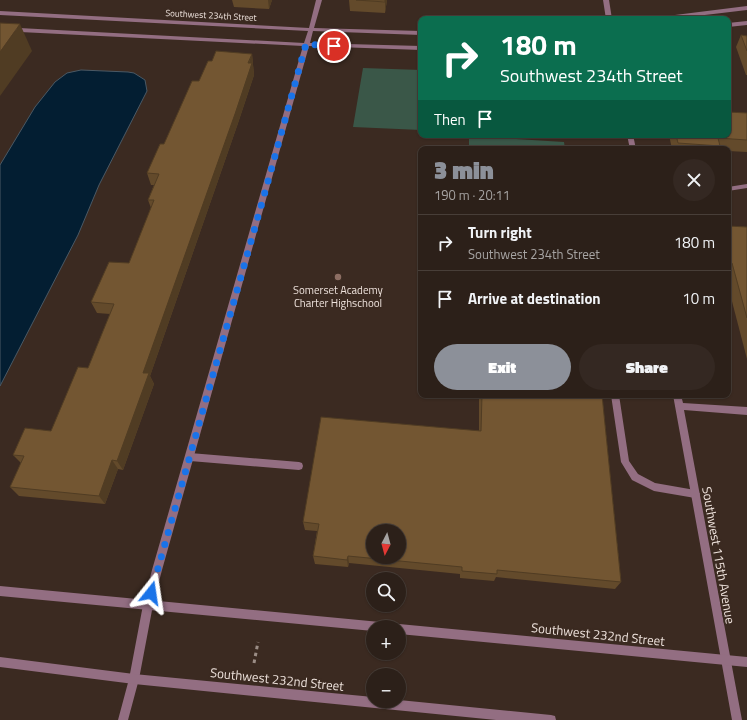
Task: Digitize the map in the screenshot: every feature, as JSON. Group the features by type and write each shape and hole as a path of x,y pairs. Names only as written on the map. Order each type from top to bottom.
{"street":[{"path":"122,720 134,679 148,605 319,0"},
{"path":"606,0 609,16"},
{"path":"683,16 747,8"},
{"name":"Southwest 234th Street","path":"0,13 310,29 418,33"},
{"path":"731,26 747,23"},
{"path":"0,29 356,47 418,48"},
{"path":"731,189 747,186"},
{"path":"615,398 625,462 635,476 654,487 695,494"},
{"name":"Southwest 115th Avenue","path":"678,398 737,720"},
{"path":"679,406 747,411"},
{"path":"190,456 299,466"},
{"path":"0,591 366,626"},
{"name":"Southwest 232nd Street","path":"406,630 747,662"},
{"name":"Southwest 232nd Street","path":"0,662 134,679 551,720"}],"path":[{"path":"254,663 258,642"}],"green space":[{"path":"363,68 418,70 418,130 353,127"},
{"path":"469,138 501,138 564,142 565,146 469,146"}],"water":[{"path":"81,70 134,73 145,80 147,91 99,185 78,235 0,386 0,165 35,107 55,82 67,73"}],"building":[{"path":"356,0 385,0 385,2"},
{"path":"0,23 20,24 0,52"},
{"path":"741,35 747,36 747,51"},
{"path":"216,51 252,54 248,63 252,63 143,373 149,373 117,461 112,460 99,496 10,487 24,456 13,455 25,428 51,431 78,367 88,368 114,304 91,302 109,262 129,263 154,200 148,200 159,174 147,173 160,144 164,144 192,81 199,81 208,61 212,61"},
{"path":"731,112 747,113 747,140 718,138 731,138"},
{"path":"677,138 718,138 720,146 678,143"},
{"path":"731,226 747,227 747,318 732,263"},
{"path":"482,398 602,398 621,582 497,570 497,574 462,571 462,567 406,562 406,524 366,524 366,558 348,556 347,560 313,556 319,524 303,522 321,417 481,431"}],"place":[{"name":"Somerset Academy Charter Highschool","path":"338,277"}],"route":[{"path":"151,593 306,44 334,46"}]}
